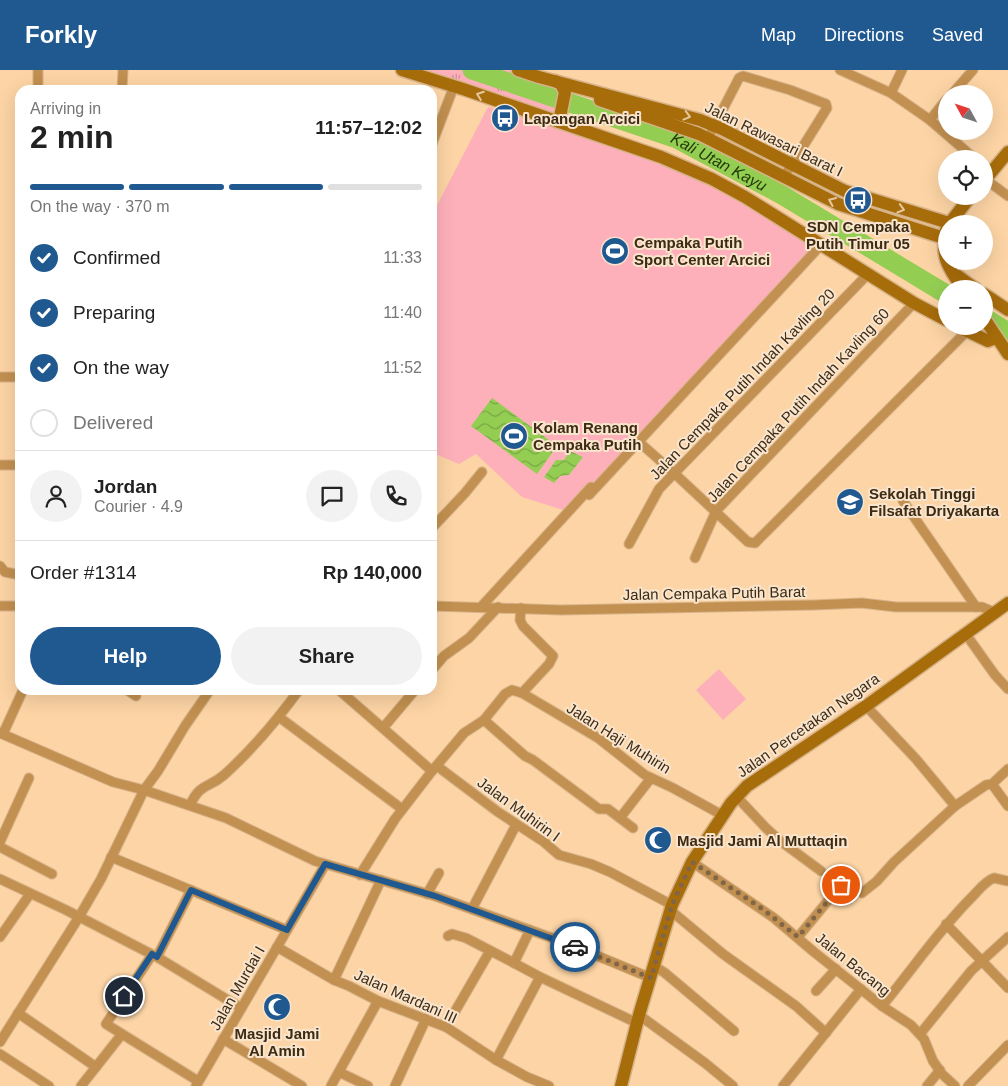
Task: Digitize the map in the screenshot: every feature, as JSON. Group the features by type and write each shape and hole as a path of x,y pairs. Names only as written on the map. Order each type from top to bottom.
{"street":[{"path":"38,70 38,85"},
{"path":"122,70 122,85"},
{"path":"402,70 560,119 676,162 745,197 914,303 938,316"},
{"name":"Jalan Rawasari Barat I","path":"518,70 538,74 638,108 708,138 838,204 938,232"},
{"path":"840,70 891,93 930,120 964,150"},
{"path":"891,93 902,70"},
{"path":"960,85 973,70"},
{"path":"708,138 739,78 744,76 790,90 826,104 827,108 784,178"},
{"path":"555,80 561,84 564,94 560,119"},
{"path":"437,131 454,86"},
{"name":"Jalan Rawasari Barat I","path":"564,94 573,91 638,108 700,120 845,191 938,221"},
{"path":"930,120 938,110"},
{"path":"993,168 1008,152"},
{"path":"993,182 1008,196"},
{"path":"956,215 964,205"},
{"path":"590,495 821,245"},
{"path":"952,272 957,280"},
{"path":"952,272 963,280"},
{"name":"Jalan Cempaka Putih Indah Kavling 20","path":"628,544 656,494 674,473 868,274"},
{"path":"993,300 1008,310"},
{"name":"Jalan Cempaka Putih Indah Kavling 60","path":"695,558 716,511 914,303"},
{"path":"993,333 1008,354"},
{"path":"639,442 748,542 757,542 956,335"},
{"path":"975,335 988,341 996,338"},
{"path":"0,377 15,377"},
{"path":"481,607 505,579 568,514 602,473 614,464 618,464"},
{"path":"0,465 15,465"},
{"path":"437,523 482,472"},
{"path":"903,501 976,607"},
{"path":"0,566 5,572 15,574"},
{"name":"Jalan Cempaka Putih Barat","path":"437,606 562,610 846,605 862,603 896,607 987,607 994,612"},
{"name":"Jalan Percetakan Negara","path":"621,1086 638,1019 671,908 692,862 736,796 747,786 866,706 1008,603"},
{"path":"0,606 15,606"},
{"path":"437,664 444,656 469,638 498,607"},
{"path":"360,875 402,809 464,733 484,720 509,691 522,693 549,664 553,656 523,626 520,620 521,608"},
{"path":"965,633 1008,689"},
{"name":"Jalan Haji Muhirin","path":"522,693 598,738 651,778 722,815"},
{"path":"20,695 1,733 113,782 144,790 226,818 325,864 427,894 652,972 665,973 734,1031"},
{"path":"0,1042 79,917 111,858 144,790 207,695"},
{"path":"190,805 199,790 224,774 279,717 295,695"},
{"name":"Jalan Muhirin I","path":"345,695 434,768 516,825 544,842 559,855 591,864 610,872 671,908 723,954 796,1006 826,1033"},
{"path":"383,728 411,695"},
{"path":"866,706 922,766 955,806"},
{"path":"279,717 402,809"},
{"path":"484,720 525,756 534,760 599,809 608,809 633,828"},
{"path":"798,937 841,885 847,883 862,893 955,806 986,785 992,784 1008,769"},
{"path":"0,842 8,820 29,778"},
{"path":"620,818 651,778"},
{"path":"992,784 1008,806"},
{"path":"736,796 779,840 822,871"},
{"path":"472,909 516,825"},
{"path":"0,848 52,874"},
{"path":"111,858 287,930"},
{"name":"Jalan Bacang","path":"692,862 761,908 882,1006 911,1025 924,1039 940,1070 955,1086"},
{"name":"Jalan Murdai I","path":"197,1084 325,864"},
{"path":"427,894 439,873"},
{"path":"0,878 155,956 241,1008"},
{"path":"882,1006 946,924 991,879 997,878 1008,881"},
{"path":"334,980 381,880"},
{"path":"191,890 155,956 106,1024 197,1084"},
{"path":"0,937 30,894"},
{"path":"946,924 1008,988"},
{"path":"514,963 530,930"},
{"path":"448,936 452,934 466,938 540,977 638,1019 705,1063 733,1086"},
{"path":"920,1034 971,971 1008,937"},
{"name":"Jalan Mardani III","path":"277,947 334,980 378,1001 446,1027 496,1060 527,1077 549,1086"},
{"path":"446,1027 490,951"},
{"path":"816,991 836,969"},
{"path":"496,1060 540,977"},
{"path":"784,1086 861,989"},
{"path":"331,1086 378,1001"},
{"path":"18,1013 96,1067"},
{"path":"395,1086 426,1019"},
{"path":"81,1086 122,1034"},
{"path":"223,1039 302,1086"},
{"path":"968,1086 1008,1045"},
{"path":"0,1054 49,1086"},
{"path":"927,1086 940,1070"},
{"path":"339,1072 368,1086"}],"green space":[{"path":"402,70 514,70 563,86 559,121"},
{"path":"488,107 560,125 711,182 816,247 618,462 563,510 522,497 476,454 459,464 437,455 437,205"},
{"path":"719,669 746,699 723,720 696,690"}],"water":[{"name":"Kolam Renang Cempaka Putih","path":"492,398 557,446 537,474 471,426"},
{"path":"570,451 583,457 569,475 560,476 554,483 544,477 556,460 564,460"}],"waterway":[{"name":"Kali Utan Kayu","path":"472,70 677,139 782,195 938,289"},
{"name":"Kali Utan Kayu","path":"993,323 1008,332"}],"way so far":[{"path":"575,947 651,978 672,905 692,862 761,908 798,937 841,885"}],"place":[{"name":"Lapangan Arcici","path":"505,118"},
{"name":"SDN Cempaka Putih Timur 05","path":"858,200"},
{"name":"Cempaka Putih Sport Center Arcici","path":"615,251"},
{"name":"Kolam Renang Cempaka Putih","path":"514,436"},
{"name":"Sekolah Tinggi Filsafat Driyakarta","path":"850,502"},
{"name":"Masjid Jami Al Muttaqin","path":"658,840"},
{"name":"Masjid Jami Al Amin","path":"277,1007"}],"route":[{"path":"124,996 152,954 157,957 191,890 287,930 325,864 435,896 566,942 575,947"}]}
